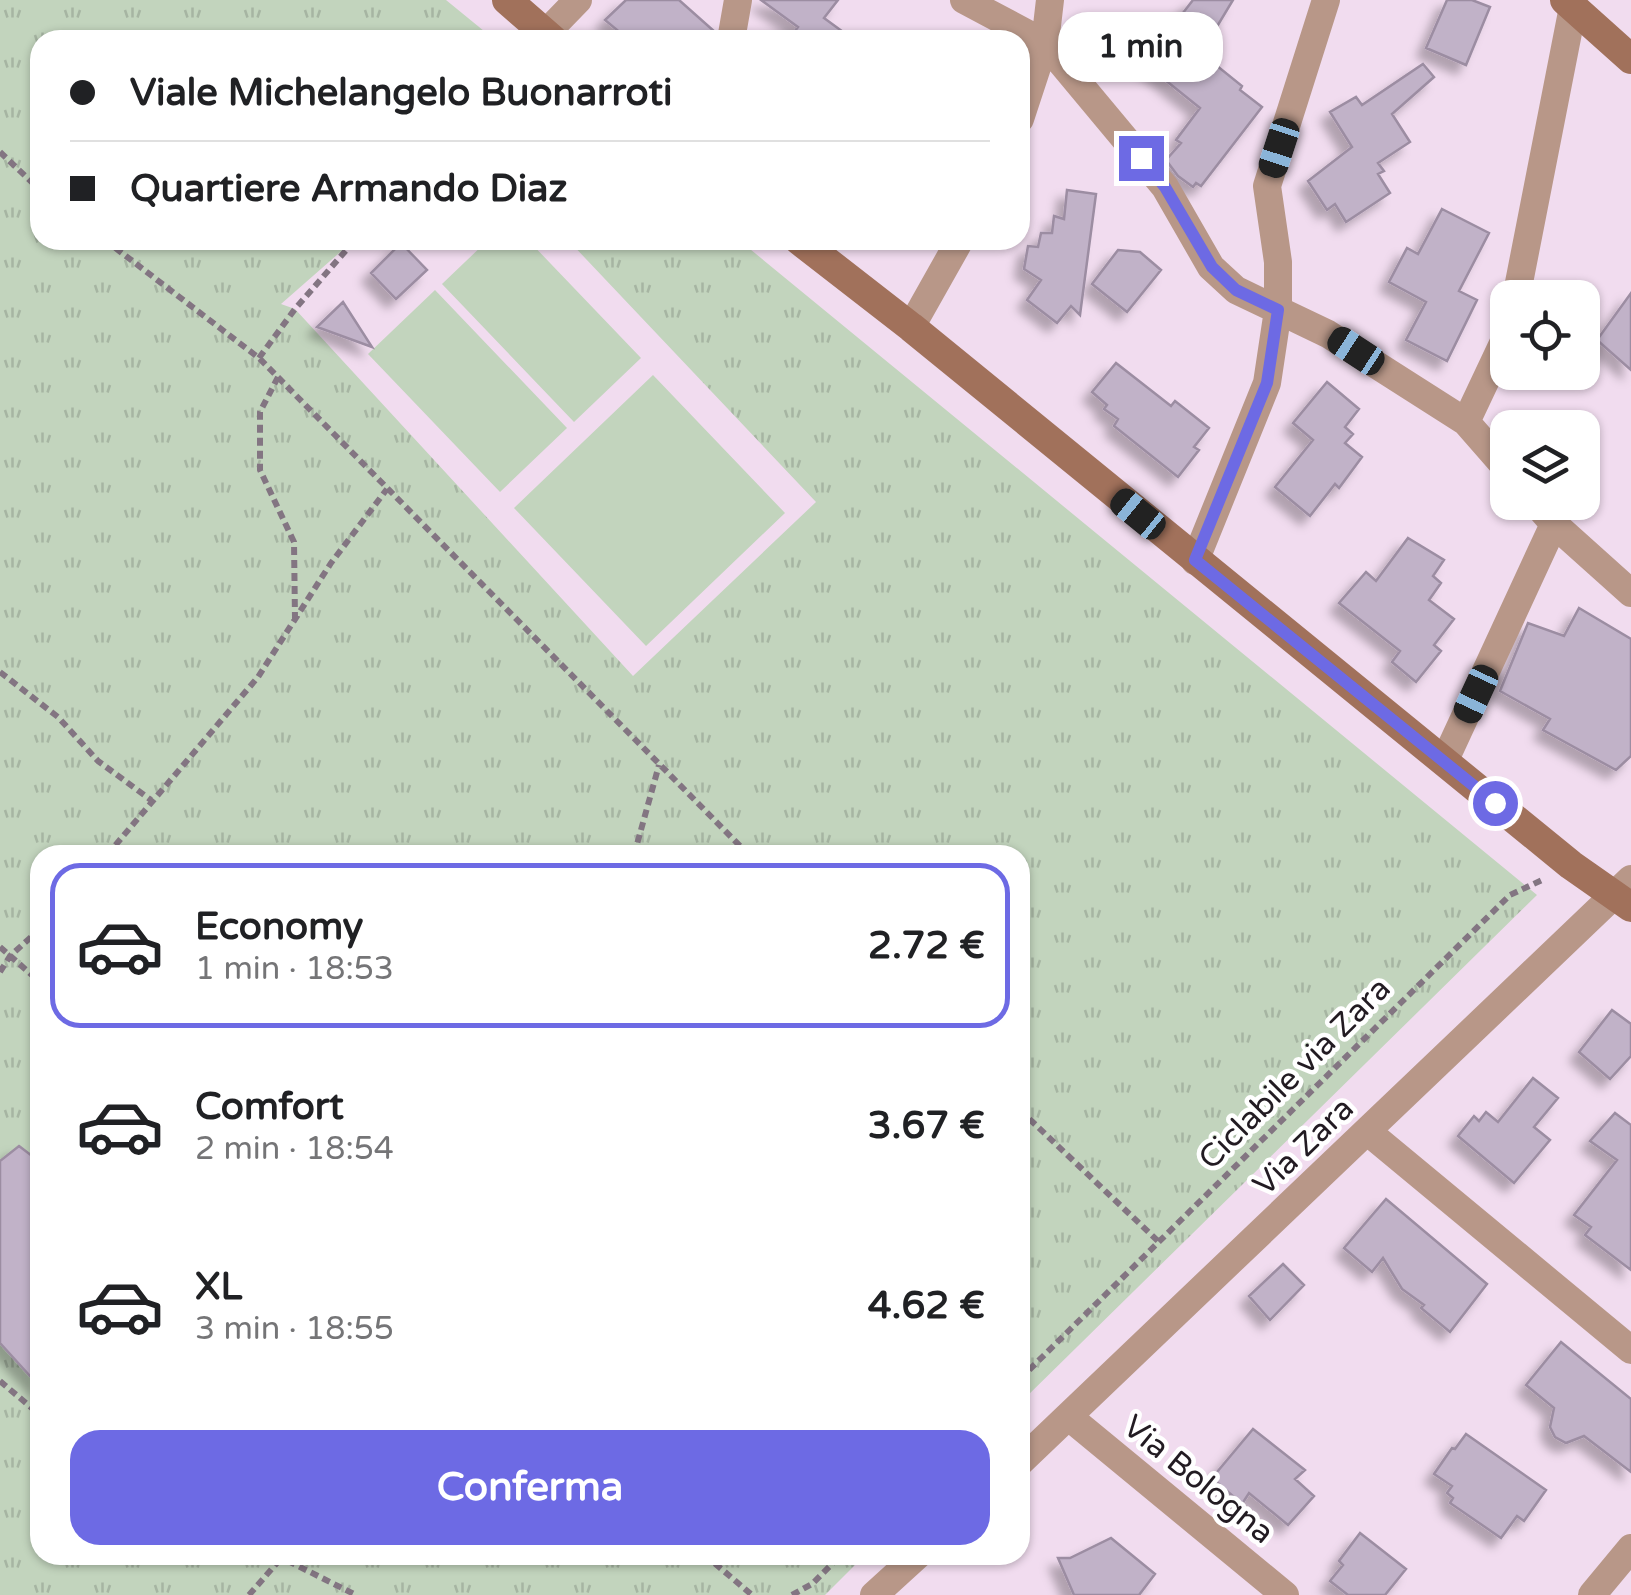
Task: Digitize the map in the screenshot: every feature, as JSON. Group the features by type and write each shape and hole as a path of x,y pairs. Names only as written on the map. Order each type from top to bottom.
{"street":[{"path":"507,0 541,30"},
{"path":"554,30 578,0"},
{"path":"734,30 738,0"},
{"path":"964,0 1021,30"},
{"path":"1030,90 1046,43 1050,0"},
{"path":"1195,560 1267,383 1278,310 1278,262 1267,186 1326,0"},
{"path":"1569,4 1631,59"},
{"path":"1519,280 1569,4"},
{"path":"1030,35 1046,43 1165,187 1212,267 1236,290 1328,334 1466,422 1490,449"},
{"path":"812,250 1571,865 1626,893"},
{"path":"911,327 954,250"},
{"path":"1466,422 1490,371"},
{"path":"1444,762 1542,520"},
{"path":"1553,520 1631,593"},
{"name":"Via Zara","path":"1030,1453 1626,893"},
{"path":"1368,1132 1631,1350"},
{"name":"Via Bologna","path":"1069,1417 1286,1595"},
{"path":"1592,1595 1631,1548"},
{"path":"874,1595 907,1565"}],"path":[{"path":"0,152 30,180"},
{"path":"118,250 259,358 739,845"},
{"path":"259,358 346,250"},
{"path":"278,378 260,412 260,470 294,542 295,620"},
{"path":"115,845 258,677 332,562 387,489"},
{"path":"0,672 58,717 98,761 152,800"},
{"path":"637,845 659,765"},
{"name":"Ciclabile via Zara","path":"1030,1369 1510,896 1571,865"},
{"path":"0,972 10,956 30,938"},
{"path":"0,947 30,973"},
{"path":"1030,1119 1160,1242"},
{"path":"0,1381 30,1406"},
{"path":"249,1595 274,1565"},
{"path":"298,1565 356,1595"},
{"path":"717,1565 752,1595"},
{"path":"792,1595 812,1584 831,1565"}],"green space":[{"path":"0,0 446,0 483,30 30,30 30,250 343,250 281,304 295,309 633,676 816,502 577,250 751,250 1537,895 1030,1393 1030,845 30,845 30,1565 855,1565 825,1595 0,1595"},
{"path":"478,250 538,250 641,358 574,422 442,284"},
{"path":"435,290 567,428 500,492 368,354"},
{"path":"653,375 785,513 646,646 514,508"}],"building":[{"path":"626,0 679,0 713,30 617,30 605,20"},
{"path":"761,0 838,0 824,18 840,30 796,30 798,27"},
{"path":"1193,0 1233,0 1201,53 1262,107 1201,186 1196,183 1193,187 1166,160 1181,143 1176,140 1200,108 1144,63"},
{"path":"1447,0 1472,0 1490,7 1466,65 1426,48"},
{"path":"1423,64 1434,77 1392,114 1410,142 1378,163 1384,171 1378,174 1390,193 1346,222 1335,204 1327,210 1308,181 1352,147 1330,112 1356,97 1362,105"},
{"path":"1067,190 1096,194 1080,315 1071,306 1057,323 1027,300 1041,280 1024,269 1030,246 1038,247 1041,233 1052,233 1054,216 1064,219"},
{"path":"1442,209 1489,233 1459,291 1477,300 1447,361 1406,340 1426,302 1389,282 1407,248 1418,254"},
{"path":"394,250 408,250 427,270 396,299 371,273"},
{"path":"1118,250 1140,252 1161,270 1127,312 1092,284"},
{"path":"1631,293 1631,370 1600,343 1600,336"},
{"path":"343,302 372,347 317,327"},
{"path":"1116,363 1171,406 1175,401 1209,428 1194,447 1199,450 1178,477 1114,426 1118,419 1104,409 1107,405 1092,392"},
{"path":"1327,382 1359,409 1345,427 1353,434 1345,443 1362,457 1339,488 1335,484 1310,516 1275,487 1313,440 1293,423"},
{"path":"1408,538 1444,560 1433,576 1441,583 1429,600 1454,619 1434,645 1441,651 1416,682 1392,662 1400,651 1339,603 1366,572 1376,581"},
{"path":"1579,608 1631,639 1631,756 1616,770 1543,730 1550,719 1500,691 1528,623 1564,636"},
{"path":"1612,1010 1631,1024 1631,1056 1610,1079 1579,1052"},
{"path":"1533,1078 1558,1098 1534,1127 1550,1140 1514,1183 1458,1136 1474,1116 1479,1121 1486,1112 1498,1122"},
{"path":"1615,1113 1631,1125 1631,1270 1585,1235 1591,1227 1574,1215 1617,1160 1590,1141"},
{"path":"19,1146 30,1154 30,1376 0,1343 0,1161"},
{"path":"1386,1199 1487,1284 1450,1332 1402,1289 1383,1258 1372,1272 1344,1248"},
{"path":"1283,1264 1304,1285 1270,1320 1249,1296"},
{"path":"1561,1342 1631,1399 1631,1472 1584,1436 1566,1443 1555,1437 1550,1427 1554,1408 1526,1385"},
{"path":"1253,1429 1305,1470 1295,1479 1314,1496 1288,1525 1249,1493 1242,1504 1212,1478"},
{"path":"1466,1434 1546,1490 1524,1521 1517,1516 1501,1538 1450,1503 1453,1498 1447,1493 1452,1486 1434,1474"},
{"path":"1360,1533 1406,1569 1385,1595 1348,1595 1330,1581"},
{"path":"1111,1538 1155,1574 1139,1595 1074,1595 1058,1558 1070,1558"}],"route":[{"path":"1141,158 1165,187 1212,267 1236,290 1278,310 1267,383 1195,560 1495,803"}]}
